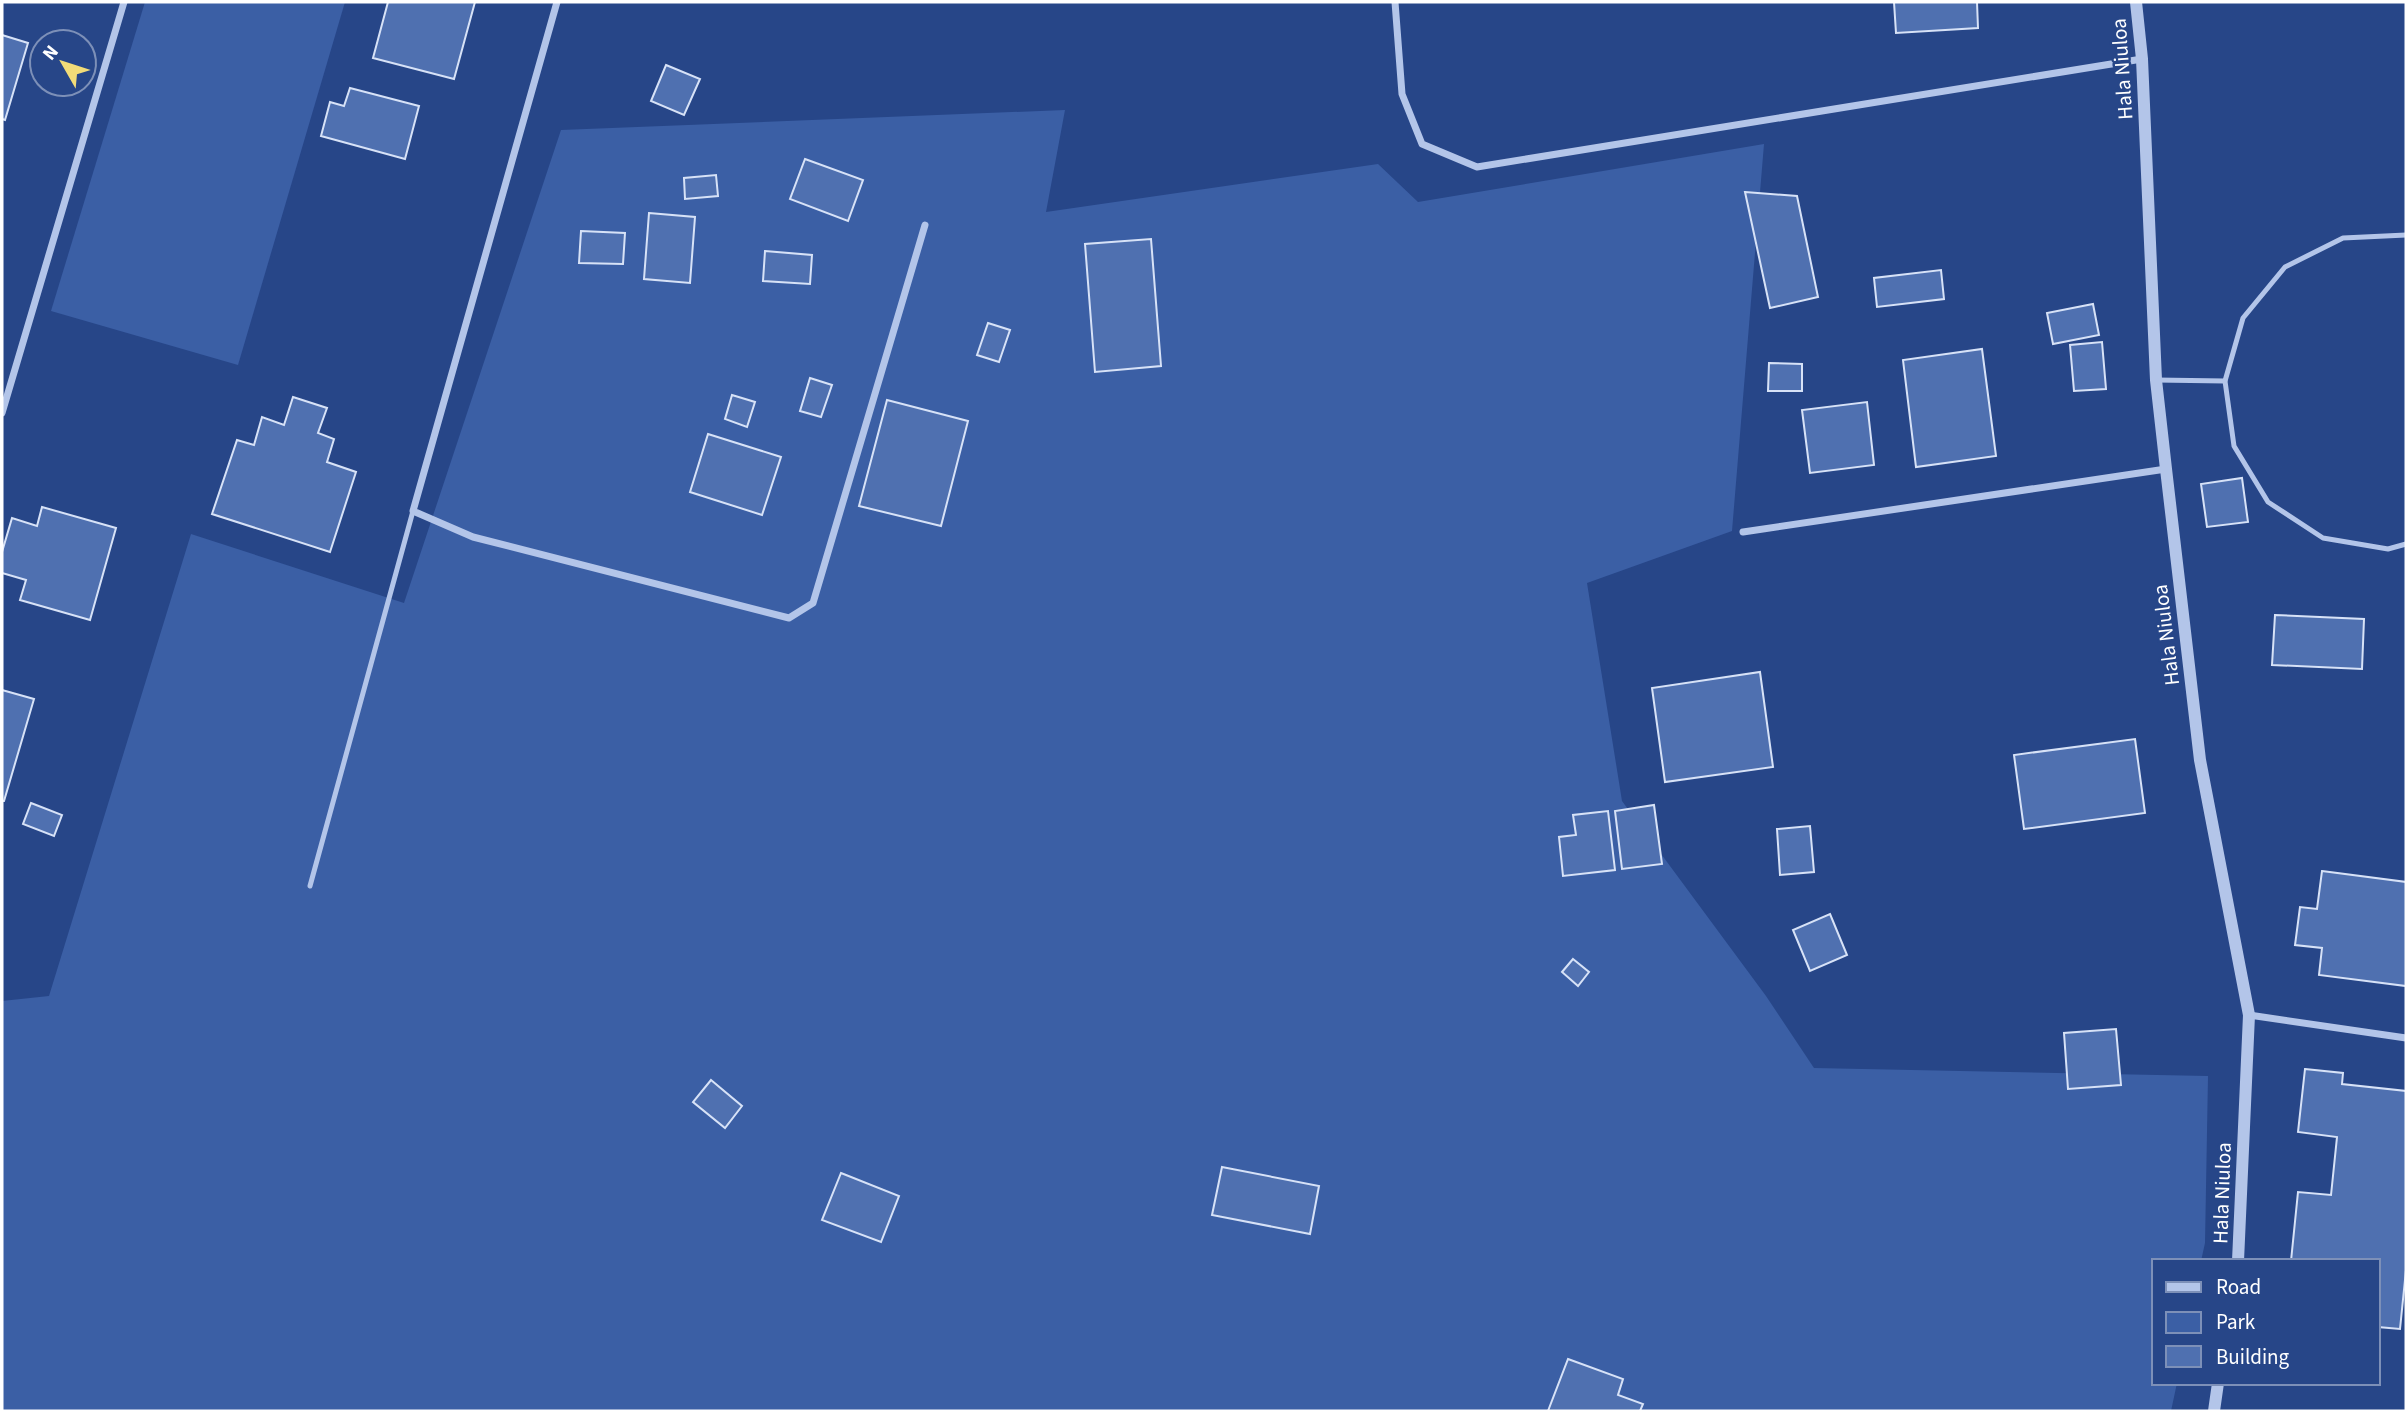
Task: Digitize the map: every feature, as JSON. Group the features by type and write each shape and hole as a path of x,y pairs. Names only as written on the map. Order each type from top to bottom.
{"street":[{"path":"2,413 124,2"},
{"path":"557,2 413,510 473,537 789,618 813,603 925,225"},
{"path":"1395,2 1402,94 1422,144 1477,167 2142,59"},
{"name":"Hala Niuloa","path":"2136,2 2142,59 2156,380 2200,760 2249,1015 2238,1259"},
{"path":"1743,532 2166,469"},
{"path":"2249,1015 2406,1038"},
{"path":"2214,1411 2218,1385"}],"lane":[{"path":"2406,235 2343,238 2285,267 2243,318 2225,381 2234,446 2269,502 2323,538 2388,549 2406,544"},
{"path":"2156,380 2225,381"},
{"path":"310,886 413,510"}],"green space":[{"path":"145,2 345,2 238,365 51,311"},
{"path":"1065,110 1046,212 1378,164 1418,202 1764,144 1732,531 1587,583 1622,801 1766,996 1814,1068 2208,1076 2205,1243 2201,1259 2152,1259 2152,1385 2177,1385 2171,1411 2,1411 2,1001 49,996 191,534 404,603 561,130"}],"building":[{"path":"388,2 475,2 454,79 373,58"},
{"path":"1894,2 1977,2 1978,28 1896,33"},
{"path":"2,35 28,43 5,120 2,119"},
{"path":"666,65 700,79 684,115 651,101"},
{"path":"350,88 419,106 405,159 321,136 330,102 344,106"},
{"path":"805,159 863,180 848,221 790,199"},
{"path":"716,175 718,196 685,199 684,178"},
{"path":"1745,192 1797,196 1818,297 1770,308"},
{"path":"649,213 695,217 690,283 644,279"},
{"path":"581,231 625,233 623,264 579,263"},
{"path":"1151,239 1161,366 1095,372 1085,244"},
{"path":"765,251 812,255 810,284 763,281"},
{"path":"1941,270 1944,299 1877,307 1874,278"},
{"path":"2093,304 2099,335 2053,344 2047,313"},
{"path":"988,323 1010,330 999,362 977,355"},
{"path":"2102,342 2106,389 2074,391 2070,345"},
{"path":"1982,349 1996,456 1916,467 1903,360"},
{"path":"1769,363 1802,364 1802,391 1768,391"},
{"path":"810,378 832,385 821,417 800,411"},
{"path":"732,395 755,402 747,427 725,419"},
{"path":"293,397 327,408 318,433 334,439 327,462 356,472 330,552 212,514 237,440 254,445 262,417 284,425"},
{"path":"887,400 968,421 941,526 859,506"},
{"path":"1867,402 1874,465 1810,473 1802,410"},
{"path":"708,434 781,457 762,515 690,492"},
{"path":"2242,478 2248,522 2207,527 2201,484"},
{"path":"42,507 116,528 90,620 20,600 26,580 2,573 2,552 12,518 37,526"},
{"path":"2275,615 2364,619 2362,669 2272,665"},
{"path":"1760,672 1773,767 1665,782 1652,688"},
{"path":"2,690 34,699 4,801 2,801"},
{"path":"2135,739 2145,813 2024,829 2014,755"},
{"path":"31,803 62,815 54,836 23,824"},
{"path":"1654,805 1662,864 1622,869 1615,811"},
{"path":"1608,811 1615,870 1563,876 1559,837 1576,835 1573,815"},
{"path":"1810,826 1814,872 1780,875 1777,829"},
{"path":"2322,871 2406,882 2406,986 2319,975 2322,948 2295,945 2300,907 2317,909"},
{"path":"1830,914 1847,955 1810,971 1793,930"},
{"path":"1573,959 1589,972 1578,986 1562,972"},
{"path":"2116,1029 2121,1085 2068,1089 2064,1033"},
{"path":"2305,1069 2343,1073 2342,1084 2406,1091 2406,1270 2400,1329 2380,1327 2380,1259 2291,1259 2298,1192 2331,1195 2337,1137 2298,1132"},
{"path":"711,1080 742,1106 725,1128 693,1102"},
{"path":"1222,1167 1319,1186 1310,1234 1212,1215"},
{"path":"841,1173 899,1196 881,1242 822,1220"},
{"path":"1568,1359 1623,1379 1618,1395 1643,1404 1640,1411 1548,1411"}]}
